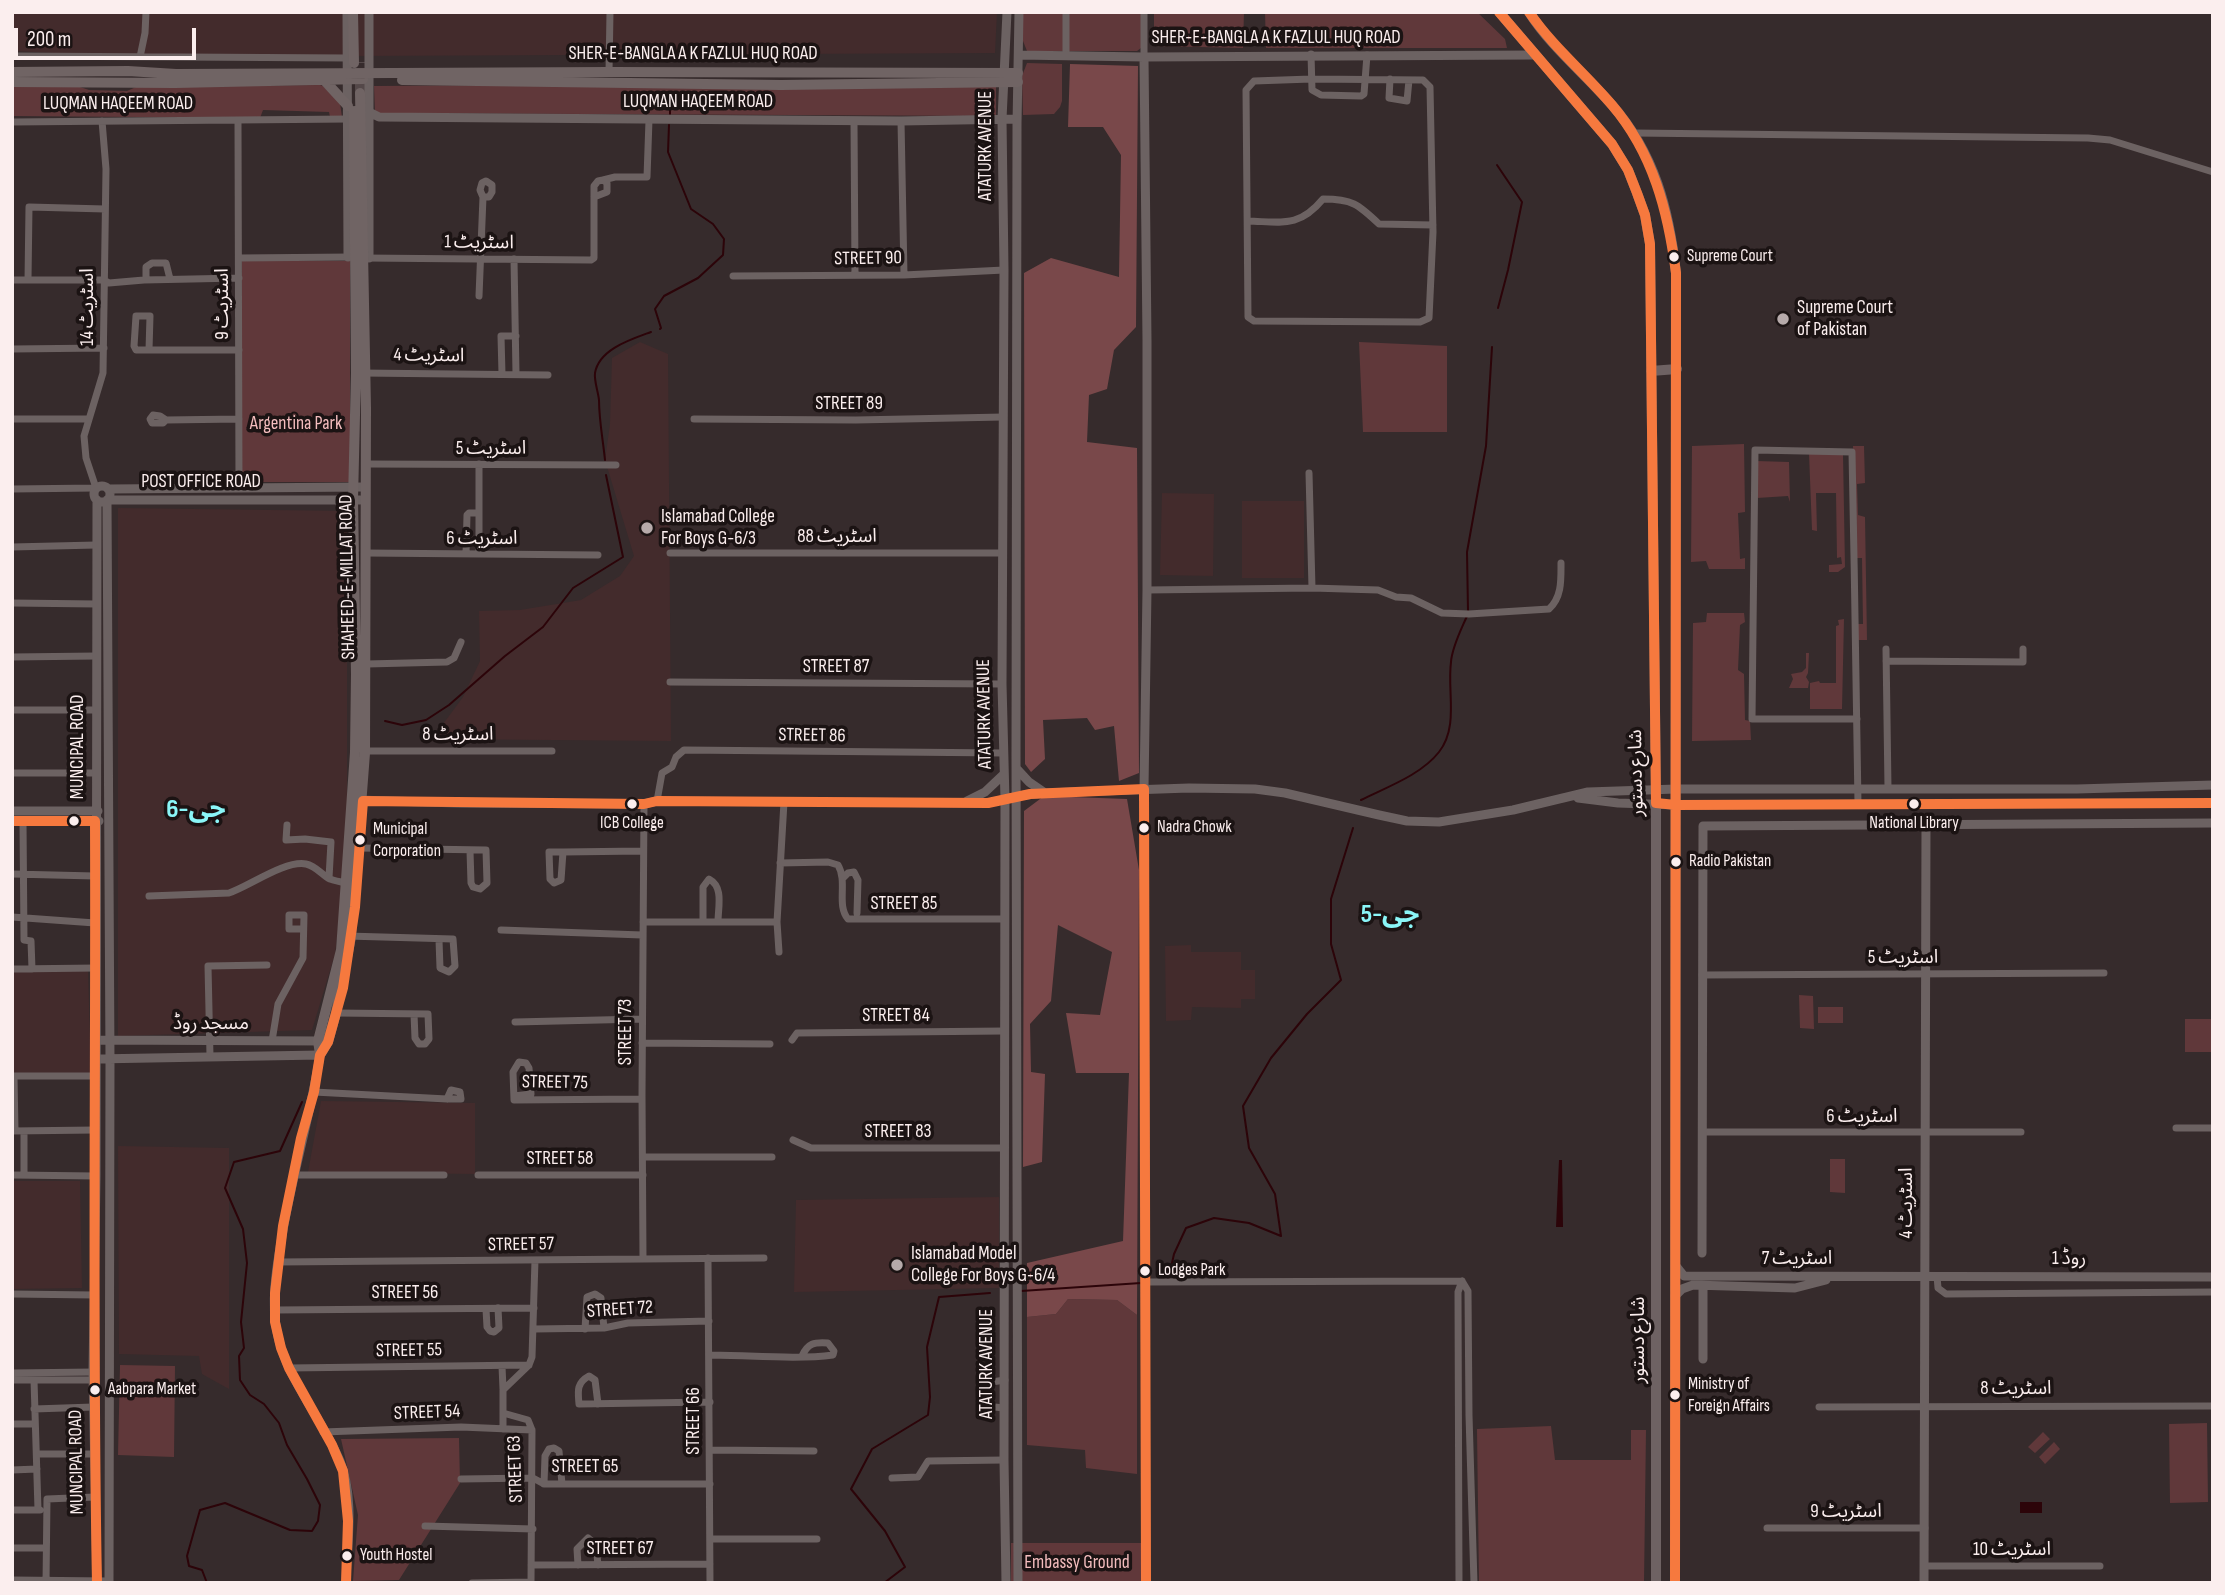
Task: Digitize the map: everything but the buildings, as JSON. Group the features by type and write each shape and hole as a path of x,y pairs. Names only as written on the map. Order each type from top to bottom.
{"main road":[{"path":"354,12 354,61"},
{"path":"354,61 359,12"},
{"path":"1490,12 1515,32"},
{"name":"شارع دستور","path":"1499,12 1612,144 1628,170 1645,215 1650,244 1656,803 1656,1583"},
{"name":"شارع دستور","path":"1529,12 1544,32 1613,106 1634,133 1649,159 1665,205 1676,273 1675,1583"},
{"path":"12,72 368,76"},
{"name":"SHER-E-BANGLA A K FAZLUL HUQ ROAD","path":"368,76 609,72 1018,77"},
{"path":"12,82 175,83 324,80 349,76"},
{"name":"SHER-E-BANGLA A K FAZLUL HUQ ROAD","path":"368,76 781,85 1004,77"},
{"path":"324,80 340,94 348,106"},
{"name":"SHAHEED-E-MILLAT ROAD","path":"320,1055 338,962 347,936 347,883 365,751 365,464 357,92"},
{"path":"1651,371 1677,369"},
{"name":"SHAHEED-E-MILLAT ROAD","path":"323,1041 336,1013 359,848 358,800 364,671 353,487 361,373"},
{"path":"1653,606 1676,605"}],"street":[{"path":"141,57 146,12"},
{"name":"SHAHEED-E-MILLAT ROAD","path":"347,12 354,61 349,76 348,106 359,257"},
{"name":"SHAHEED-E-MILLAT ROAD","path":"359,257 369,124 369,12"},
{"path":"609,72 610,12"},
{"name":"ATATURK AVENUE","path":"1006,12 1002,119 1006,1583"},
{"name":"ATATURK AVENUE","path":"1018,1583 1016,445 1019,12"},
{"path":"1066,12 1066,56"},
{"path":"1144,12 1147,590 1144,789 1146,1583"},
{"path":"1311,54 1312,90 1321,95 1361,96 1366,90 1367,55"},
{"name":"SHER-E-BANGLA A K FAZLUL HUQ ROAD","path":"1019,55 1534,55"},
{"path":"12,57 354,61"},
{"path":"1311,79 1423,80 1430,87 1433,225 1429,318 1420,322 1254,321 1248,317 1246,90 1254,81 1311,79"},
{"path":"1390,79 1389,99 1407,101 1409,80"},
{"name":"LUQMAN HAQEEM ROAD","path":"369,113 379,117 649,120 1017,120"},
{"path":"369,124 379,117"},
{"name":"LUQMAN HAQEEM ROAD","path":"12,122 349,119"},
{"path":"603,180 607,183 607,192 594,197 594,186 603,180 615,177 647,177 649,120"},
{"name":"اسٹریٹ 14","path":"96,488 86,458 84,436 102,383 104,348 106,158 102,121"},
{"name":"اسٹریٹ 9","path":"238,121 239,488"},
{"path":"854,121 855,275"},
{"path":"901,121 904,275"},
{"path":"1634,133 2088,138 2109,140 2213,172"},
{"path":"479,296 483,197"},
{"name":"اسٹریٹ 1","path":"359,257 593,260 594,197"},
{"path":"1248,220 1281,222 1302,219 1323,200 1341,199 1355,202 1378,224 1433,225"},
{"path":"28,281 29,207 105,209"},
{"path":"239,258 359,257"},
{"path":"514,259 516,374"},
{"path":"145,280 146,267 152,263 166,263 170,279"},
{"name":"STREET 90","path":"733,276 904,275 1004,270"},
{"path":"12,281 104,280 109,283 239,278"},
{"path":"149,350 150,316 136,316 136,350 239,351"},
{"path":"502,374 501,336 516,336"},
{"path":"12,349 104,348"},
{"name":"اسٹریٹ 4","path":"361,373 548,375"},
{"name":"STREET 89","path":"694,419 1003,417"},
{"path":"12,419 88,419"},
{"path":"162,422 239,419"},
{"path":"1003,445 1016,445"},
{"path":"1857,719 1752,719 1755,450 1852,452 1857,719 1858,803"},
{"name":"اسٹریٹ 5","path":"365,464 616,465"},
{"path":"479,464 479,554"},
{"path":"1309,473 1312,588"},
{"path":"12,489 103,486 108,489 109,495 102,500 94,493 96,488"},
{"path":"296,487 296,500"},
{"name":"POST OFFICE ROAD","path":"108,489 364,487"},
{"name":"POST OFFICE ROAD","path":"102,500 365,500"},
{"name":"MUNCIPAL ROAD","path":"102,500 108,514 109,1582"},
{"name":"MUNCIPAL ROAD","path":"97,1582 93,1407 96,1176 94,876 96,545 102,500"},
{"path":"108,514 111,507 120,500"},
{"path":"466,554 467,515 479,513"},
{"path":"12,547 96,545"},
{"name":"اسٹریٹ 88","path":"670,553 1003,553"},
{"name":"اسٹریٹ 6","path":"365,554 598,555"},
{"path":"1147,590 1378,590 1396,597 1411,598 1437,612 1469,614 1549,609 1556,603 1560,591 1562,563"},
{"path":"12,603 97,604"},
{"path":"364,671 447,662 454,658 461,642"},
{"path":"1886,649 1888,789"},
{"path":"1886,661 2022,662 2022,649"},
{"path":"12,657 96,656"},
{"name":"STREET 87","path":"670,682 1002,684"},
{"path":"12,710 96,710"},
{"name":"STREET 86","path":"657,801 662,773 672,767 676,757 684,750 1003,753"},
{"name":"اسٹریٹ 8","path":"365,751 552,751"},
{"path":"1016,767 1029,782 1045,793"},
{"path":"12,773 96,773"},
{"path":"962,803 985,792 1003,775"},
{"path":"358,800 644,804 657,801 988,803 1045,793 1220,787 1285,793 1378,816 1429,822 1472,817 1588,792 1676,789 2077,789 2213,785"},
{"path":"2077,789 2078,802"},
{"path":"1573,797 1618,803 1676,805 2213,803"},
{"path":"779,952 777,922 784,802"},
{"name":"STREET 73","path":"643,1259 644,804"},
{"path":"12,821 95,816 107,810"},
{"path":"12,811 95,816 107,821"},
{"path":"23,821 24,940 31,941 32,969"},
{"name":"اسٹریٹ 4","path":"1924,1583 1926,823"},
{"path":"1702,1253 1703,826 2213,823"},
{"path":"288,825 286,840 331,842 329,878"},
{"path":"359,848 486,850 487,883 480,889 476,889 471,883 470,851"},
{"path":"563,852 642,851"},
{"path":"780,863 828,862 838,865 843,878 854,872 858,880 857,913"},
{"path":"149,896 229,893 239,890 256,878 303,863 329,878 347,883"},
{"path":"12,874 94,876"},
{"name":"STREET 85","path":"843,878 842,911 848,919 1004,919"},
{"path":"703,922 703,887 709,879 719,888 718,922"},
{"path":"12,917 95,923"},
{"path":"643,922 777,922"},
{"path":"272,1041 278,1004 303,958 303,929"},
{"path":"501,930 642,935"},
{"path":"347,936 453,940 455,966 449,972 440,968 439,940"},
{"path":"210,1056 208,966 267,965"},
{"path":"12,970 96,968"},
{"name":"اسٹریٹ 5","path":"1702,975 2104,973"},
{"path":"336,1013 428,1014 429,1039 422,1044 415,1038 414,1014"},
{"path":"515,1022 642,1018"},
{"name":"STREET 84","path":"792,1040 797,1032 1004,1031"},
{"name":"مسجد روڈ","path":"95,1040 323,1041"},
{"path":"642,1043 770,1044"},
{"name":"SHAHEED-E-MILLAT ROAD","path":"320,1055 278,1262 275,1310 277,1333 289,1368 339,1460 345,1481 348,1521 346,1583"},
{"name":"مسجد روڈ","path":"95,1059 320,1055"},
{"name":"STREET 75","path":"514,1096 531,1094 529,1068 526,1063 520,1062 513,1072 514,1100 642,1099"},
{"path":"24,1175 13,1076 95,1076"},
{"path":"314,1092 447,1098"},
{"path":"2176,1128 2213,1128"},
{"path":"17,1131 96,1135 110,1140"},
{"name":"اسٹریٹ 6","path":"1702,1132 2021,1132"},
{"name":"STREET 83","path":"793,1140 811,1148 1005,1148"},
{"path":"643,1157 772,1157"},
{"path":"12,1175 96,1176"},
{"path":"294,1175 444,1175"},
{"name":"STREET 58","path":"478,1175 643,1175"},
{"path":"1005,1175 1017,1175"},
{"name":"STREET 66","path":"708,1258 710,1583"},
{"name":"STREET 57","path":"278,1262 764,1258"},
{"path":"503,1390 529,1365 534,1329 535,1260"},
{"name":"اسٹریٹ 7","path":"1675,1265 1684,1276 1925,1276"},
{"name":"روڈ 1","path":"1925,1276 2213,1277"},
{"path":"1937,1276 1938,1288 1946,1294 2213,1292"},
{"path":"1675,1296 1688,1286 1795,1288 1838,1277"},
{"path":"1147,1282 1462,1281"},
{"path":"1462,1281 1468,1291 1474,1583"},
{"path":"1459,1583 1458,1292 1462,1281"},
{"path":"1703,1286 1703,1359"},
{"path":"12,1294 94,1295"},
{"path":"585,1329 585,1303 587,1297 595,1294 601,1298 604,1328"},
{"path":"486,1308 487,1327 494,1332 499,1328 498,1308"},
{"name":"STREET 56","path":"275,1310 534,1308"},
{"name":"STREET 72","path":"534,1329 585,1329 628,1323 709,1321"},
{"path":"709,1355 802,1356 833,1355 834,1351 828,1343 814,1342 807,1346 802,1356"},
{"name":"STREET 55","path":"289,1368 529,1365"},
{"name":"STREET 63","path":"502,1366 503,1413 528,1420 532,1430 531,1583"},
{"path":"12,1373 93,1376"},
{"path":"12,1380 93,1376"},
{"path":"598,1404 595,1380 589,1376 582,1380 578,1387 579,1404 598,1404 710,1402"},
{"path":"34,1380 37,1469 46,1548 46,1582"},
{"path":"1004,1408 985,1406 985,1383 1005,1380"},
{"name":"اسٹریٹ 8","path":"1819,1407 2213,1406"},
{"path":"34,1409 93,1407"},
{"path":"503,1413 503,1429"},
{"path":"1458,1416 1469,1415"},
{"path":"12,1424 35,1424"},
{"name":"STREET 54","path":"323,1432 461,1427 532,1430"},
{"path":"1459,1429 1470,1430"},
{"path":"544,1483 545,1456 549,1449 554,1448 559,1451 561,1459 562,1484"},
{"path":"710,1450 814,1451"},
{"path":"37,1454 94,1454"},
{"path":"892,1478 918,1477 928,1461 1004,1460"},
{"path":"12,1470 37,1469"},
{"name":"STREET 65","path":"461,1479 533,1478 544,1483 562,1484 710,1483"},
{"path":"42,1510 47,1499 95,1497"},
{"path":"12,1510 42,1510"},
{"path":"425,1526 533,1529"},
{"name":"اسٹریٹ 9","path":"1767,1528 1924,1528"},
{"path":"578,1565 577,1549 588,1538 596,1545 598,1565"},
{"path":"711,1539 817,1539"},
{"path":"12,1548 46,1548"},
{"name":"STREET 67","path":"531,1565 710,1564"},
{"name":"اسٹریٹ 10","path":"1924,1566 2100,1566"},
{"path":"12,1580 109,1582"},
{"path":"472,1583 531,1583"}],"shaded area":[{"path":"12,12 997,12 995,53 140,57 12,51"},
{"path":"1070,64 1138,66 1136,327 1114,350 1107,389 1089,395 1087,442 1137,448 1139,773 1119,781 1114,726 1095,730 1087,718 1043,720 1045,759 1031,772 1025,764 1024,273 1051,258 1119,277 1121,155 1103,127 1068,127"},
{"name":"Islamabad College For Boys G-6/3","path":"640,342 668,354 671,741 432,739 463,697 480,661 479,611 520,610 581,600 620,576 634,556 605,460 610,424 612,358"},
{"path":"1162,493 1214,494 1213,576 1160,575"},
{"path":"1242,501 1304,501 1304,578 1242,578"},
{"path":"118,508 347,511 347,812 343,889 335,954 312,1030 118,1036"},
{"path":"1044,796 1127,799 1139,870 1137,1315 1117,1300 1068,1299 1056,1314 1027,1317 1027,1263 1123,1241 1129,1073 1076,1073 1066,1013 1100,1015 1112,952 1058,925 1051,1001 1030,1024 1031,1072 1045,1074 1042,1162 1023,1167 1024,811"},
{"path":"1191,945 1191,952 1241,952 1241,970 1255,970 1255,999 1241,999 1241,1008 1192,1007 1191,1020 1166,1021 1165,946"},
{"path":"12,971 88,971 91,1073 12,1074"},
{"path":"321,1101 475,1103 475,1174 308,1172"},
{"path":"118,1146 229,1148 229,1389 202,1374 199,1356 119,1354"},
{"path":"1559,1160 1562,1160 1563,1227 1556,1227"},
{"path":"12,1181 80,1181 82,1288 12,1289"},
{"name":"Islamabad Model College For Boys G-6/4","path":"999,1197 999,1288 794,1292 796,1200"},
{"path":"2020,1502 2042,1502 2042,1513 2020,1513"}],"green space":[{"path":"1022,12 1141,12 1141,48 1137,51 1027,51 1023,41"},
{"path":"1154,12 1244,12 1243,48 1154,46"},
{"path":"1265,12 1477,12 1505,39 1507,48 1266,48"},
{"path":"1027,63 1062,64 1062,101 1054,114 1023,115 1022,76"},
{"path":"996,82 996,116 375,113 374,86"},
{"path":"320,85 340,103 342,117 330,117 329,112 263,110 260,118 12,116 12,86 77,86 89,90 127,91 136,87"},
{"name":"Argentina Park","path":"242,261 350,261 350,482 242,482"},
{"path":"1359,342 1447,346 1447,432 1363,432"},
{"path":"1744,444 1745,512 1738,513 1740,559 1745,558 1745,569 1709,569 1706,561 1691,562 1692,446"},
{"path":"1853,446 1864,446 1865,483 1857,484 1858,515 1865,517 1867,640 1856,640 1856,624 1863,624 1862,558 1855,558"},
{"path":"1809,453 1843,454 1845,567 1838,572 1829,572 1829,565 1842,564 1841,557 1837,558 1836,493 1816,493 1817,531 1812,530"},
{"path":"1756,461 1789,462 1790,502 1788,496 1757,498"},
{"path":"1707,613 1744,613 1745,622 1740,625 1738,670 1744,674 1745,720 1750,721 1751,740 1692,741 1693,623 1706,622"},
{"path":"1844,619 1842,709 1810,709 1810,683 1836,683 1836,626 1839,625 1838,620"},
{"path":"1806,653 1809,653 1806,677 1808,688 1789,688 1793,679 1791,674 1802,672 1806,668"},
{"path":"1799,995 1813,996 1814,1029 1800,1028"},
{"path":"1818,1007 1843,1007 1843,1023 1818,1023"},
{"path":"2185,1019 2213,1019 2213,1052 2185,1052"},
{"path":"1830,1159 1845,1159 1845,1193 1830,1192"},
{"path":"1068,1299 1117,1300 1137,1315 1137,1474 1086,1468 1085,1450 1027,1445 1027,1317 1056,1314"},
{"path":"120,1365 175,1366 174,1457 118,1455"},
{"path":"2207,1423 2208,1502 2170,1503 2169,1424"},
{"path":"1551,1426 1555,1460 1631,1460 1631,1430 1646,1430 1644,1583 1479,1583 1477,1429"},
{"path":"2043,1432 2050,1439 2035,1453 2028,1447"},
{"path":"459,1438 460,1483 399,1580 353,1581 358,1515 341,1439"},
{"path":"2054,1442 2060,1449 2045,1464 2039,1457"},
{"name":"Embassy Ground","path":"1011,1543 1143,1543 1143,1583 1011,1583"}],"waterway":[{"path":"670,97 670,114"},
{"path":"660,329 655,309 664,296 698,278 723,255 724,239 713,224 691,209 668,152 669,125"},
{"path":"1497,165 1522,202 1498,308"},
{"path":"605,460 595,373 609,351 651,332"},
{"path":"1468,611 1467,552 1486,446 1492,347"},
{"path":"385,721 402,725 426,720 449,705 543,627 573,588 623,557 606,475"},
{"path":"1361,800 1423,767 1432,760 1445,742 1451,720 1452,656 1467,616"},
{"path":"1168,1281 1174,1254 1186,1228 1214,1218 1249,1223 1281,1236 1275,1194 1249,1148 1243,1106 1271,1058 1307,1014 1341,980 1331,944 1331,899 1353,828"},
{"path":"207,1583 202,1570 189,1566 187,1556 200,1510 225,1503 290,1530 312,1531 318,1521 320,1505 287,1445 279,1423 264,1404 250,1395 240,1380 239,1356 244,1348 241,1322 247,1263 243,1229 225,1188 234,1162 280,1151 302,1102"},
{"path":"1021,1291 1141,1283"},
{"path":"884,1583 905,1567 885,1531 851,1489 872,1449 928,1415 930,1397 927,1347 939,1297 990,1293"}],"tunnel":[{"path":"360,62 360,93"}],"transit line":[{"path":"1499,12 1612,144 1628,170 1645,215 1650,244 1656,803 2213,803"},
{"path":"1529,12 1548,37 1612,105 1638,143 1663,205 1676,273 1675,1583"},
{"path":"346,1583 348,1521 343,1471 281,1348 275,1322 275,1293 283,1226 301,1138 314,1092 320,1055 328,1042 343,988 355,907 363,801 644,804 657,801 988,803 1030,794 1144,789 1146,1583"},
{"path":"12,821 95,821 94,1297 97,1583"}],"place":[{"name":"Supreme Court","path":"1674,257"},
{"name":"Supreme Court of Pakistan","path":"1783,319"},
{"name":"Islamabad College For Boys G-6/3","path":"647,528"},
{"name":"ICB College","path":"632,804"},
{"name":"National Library","path":"1914,804"},
{"name":"Nadra Chowk","path":"1144,828"},
{"name":"Municipal Corporation","path":"360,840"},
{"name":"Radio Pakistan","path":"1676,862"},
{"name":"Islamabad Model College For Boys G-6/4","path":"897,1265"},
{"name":"Lodges Park","path":"1145,1271"},
{"name":"Aabpara Market","path":"95,1390"},
{"name":"Ministry of Foreign Affairs","path":"1675,1395"},
{"name":"Youth Hostel","path":"347,1556"}],"district":[{"name":"جی-6","path":"196,810"},
{"name":"جی-5","path":"1390,915"}]}
